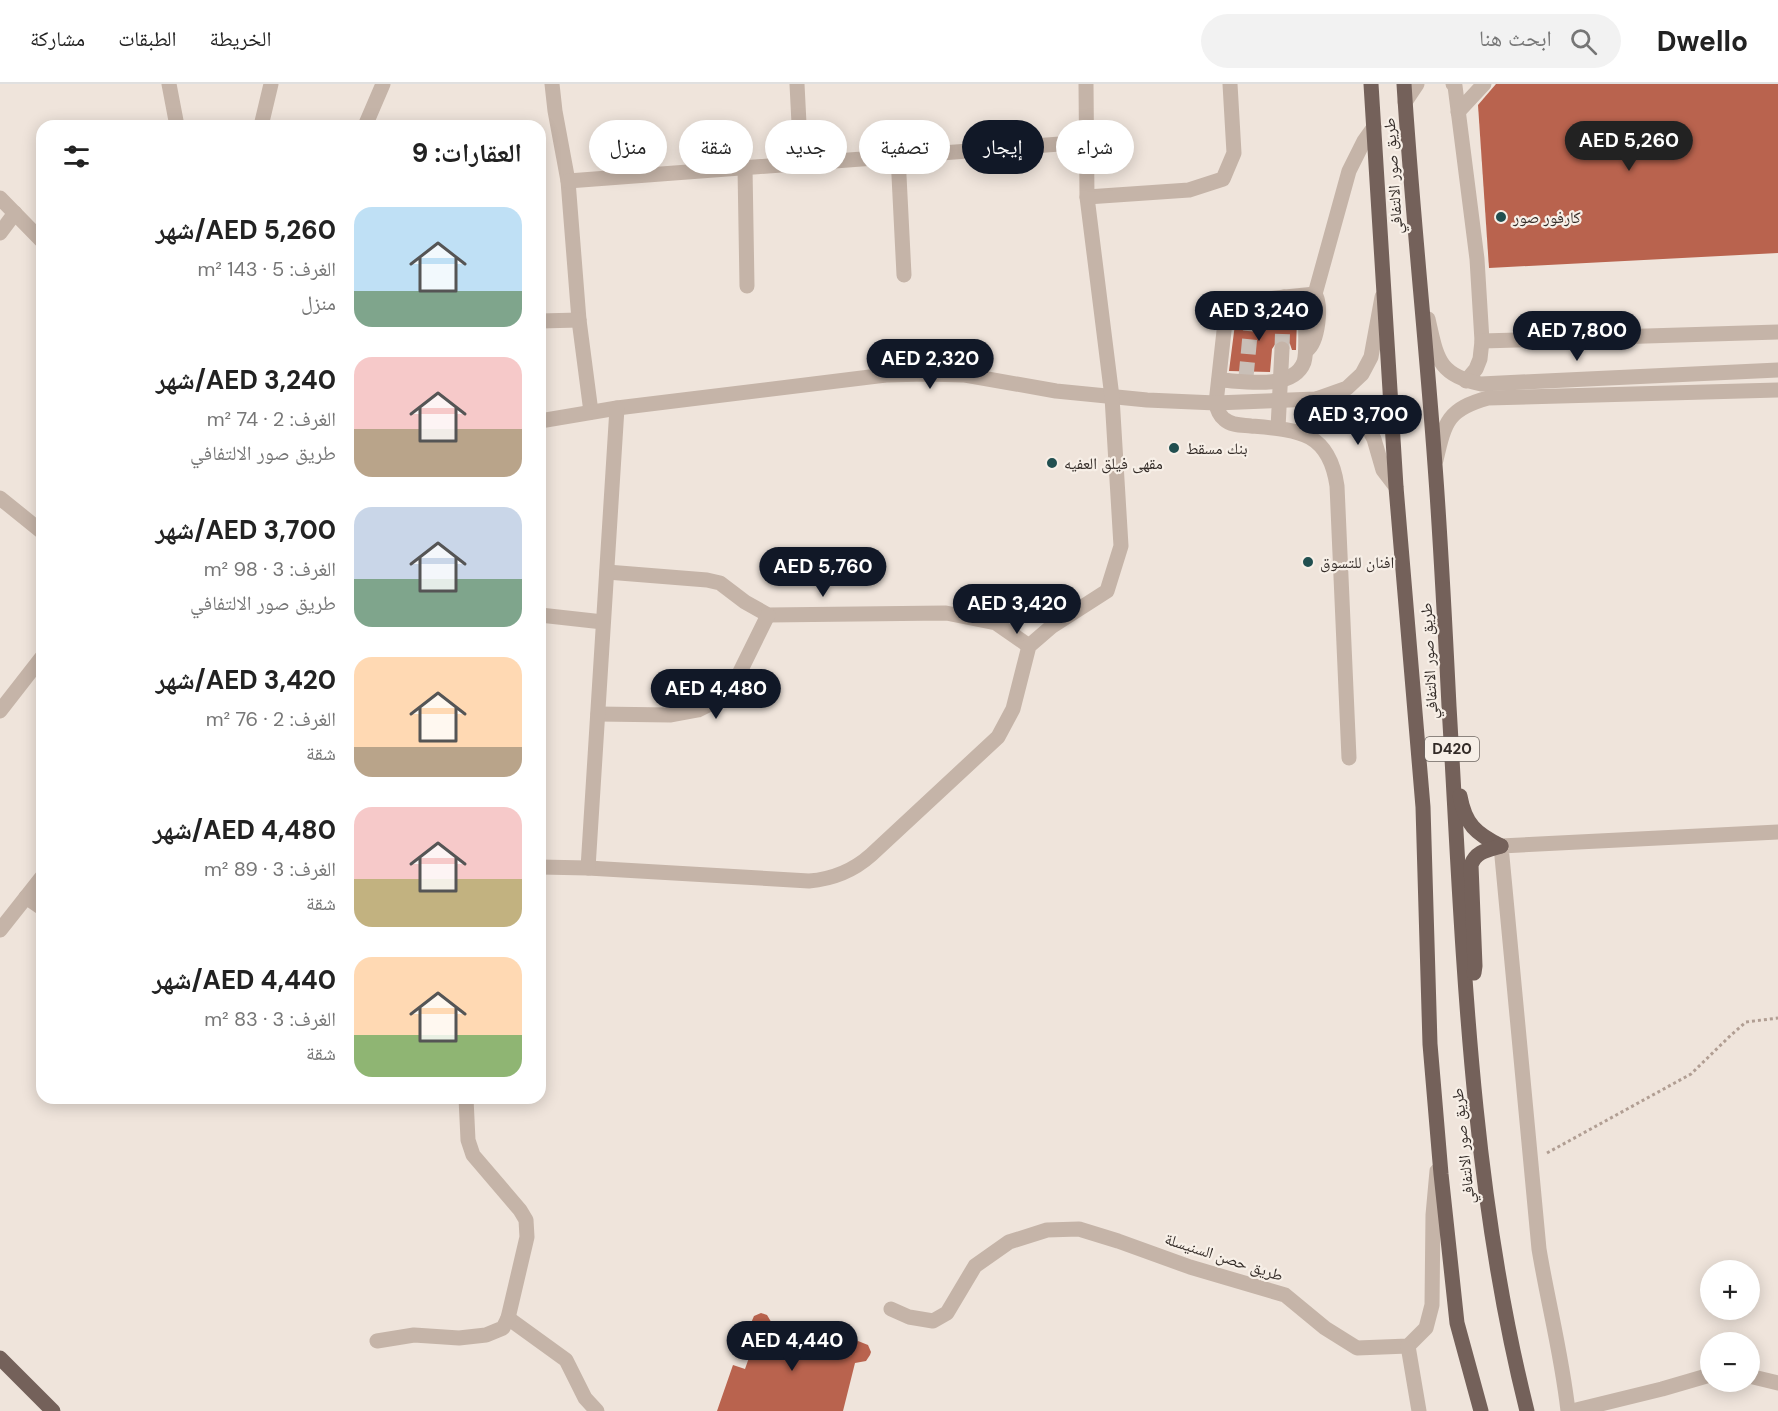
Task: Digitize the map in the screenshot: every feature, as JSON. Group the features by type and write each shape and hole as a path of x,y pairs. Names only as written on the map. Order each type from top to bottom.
{"main road":[{"name":"طريق صور الالتفافي","path":"1371,84 1396,487 1423,807 1430,1044 1439,1153 1457,1323 1481,1411"},
{"name":"طريق صور الالتفافي","path":"1404,84 1435,462 1456,848 1476,1113 1486,1203 1513,1355 1527,1411"},
{"path":"1452,742 1462,807 1475,831 1501,846"},
{"path":"1467,999 1475,966 1471,865 1479,853 1501,846"},
{"path":"0,1358 53,1411"}],"street":[{"path":"169,84 176,120"},
{"path":"262,120 271,84"},
{"path":"552,84 568,181 579,320 591,412"},
{"path":"797,84 799,120"},
{"path":"1086,84 1087,120"},
{"path":"1087,197 1189,190 1223,179 1234,153 1230,84"},
{"path":"1406,102 1417,84"},
{"path":"1453,84 1477,259 1482,341 1480,359 1476,369 1466,381"},
{"path":"1458,112 1484,84"},
{"path":"367,120 380,85"},
{"path":"1219,380 1280,381 1291,378 1299,371 1306,351 1315,339 1319,308 1315,294 1349,171 1364,141 1374,128"},
{"path":"950,152 1056,144"},
{"path":"568,181 679,173"},
{"path":"745,174 747,286"},
{"path":"899,174 904,275"},
{"path":"546,867 810,881 832,878 853,869 871,855 998,737 1013,710 1029,646 1051,627 1107,591 1121,546 1112,397 1087,197 1087,174"},
{"path":"0,198 36,235"},
{"path":"0,233 15,213"},
{"path":"1419,286 1437,359 1446,369 1466,381 1481,384 1778,370"},
{"path":"546,420 617,408 846,378 916,374 965,375 1056,390 1147,400 1216,403 1316,399 1347,388 1362,374 1371,357 1383,292"},
{"path":"1315,294 1284,297 1252,307 1239,303 1230,311 1227,316 1216,403 1220,415 1230,423 1278,428 1300,433 1320,445 1335,471 1349,758"},
{"path":"1283,316 1284,297"},
{"path":"546,321 579,320"},
{"path":"1482,341 1778,332"},
{"path":"1278,428 1282,349"},
{"path":"1435,462 1441,439 1454,413 1467,404 1488,398 1778,390"},
{"path":"1316,399 1350,410 1365,422 1374,439 1383,470 1396,487"},
{"path":"588,868 617,408"},
{"path":"1,501 36,527"},
{"path":"607,572 720,583 745,602 768,615 946,613 996,623 1029,646"},
{"path":"598,714 670,715 698,710 716,701 732,688 768,615"},
{"path":"546,616 603,622"},
{"path":"0,711 36,665"},
{"path":"1700,1378 1570,1411 1539,1249 1501,846 1778,832"},
{"path":"0,930 36,884"},
{"path":"26,897 36,904"},
{"path":"377,1341 414,1335 459,1338 486,1335 503,1328 508,1318 527,1237 526,1220 473,1155 468,1140 466,1104"},
{"path":"1419,1411 1408,1346 1426,1328 1432,1305 1433,1215 1439,1153"},
{"name":"طريق حصن السنيسلة","path":"891,1309 909,1317 933,1321 947,1313 975,1266 1010,1242 1047,1230 1079,1229 1190,1267 1285,1295 1325,1328 1357,1348 1408,1346"},
{"path":"508,1318 566,1360 585,1398 597,1411"},
{"path":"1760,1379 1778,1383"}],"path":[{"path":"1532,1161 1691,1074 1746,1023 1778,1018"}],"building":[{"path":"1496,84 1778,84 1778,253 1489,268 1478,105"},
{"path":"1242,313 1273,315 1277,324 1283,326 1291,322 1293,316 1297,316 1296,350 1292,350 1287,341 1278,340 1272,349 1270,372 1229,371 1235,324"},
{"path":"761,1313 767,1315 773,1325 848,1346 858,1341 868,1345 871,1352 866,1361 855,1363 843,1411 717,1411 733,1365 745,1369 757,1335 751,1323 754,1316"}],"tunnel":[{"path":"1246,377 1252,314"},
{"path":"1282,349 1283,316"}],"place":[{"name":"كارفور صور","path":"1501,217"},
{"name":"بنك مسقط","path":"1174,448"},
{"name":"مقهى فيلق العفيه","path":"1052,463"},
{"name":"افنان للتسوق","path":"1308,562"}]}
